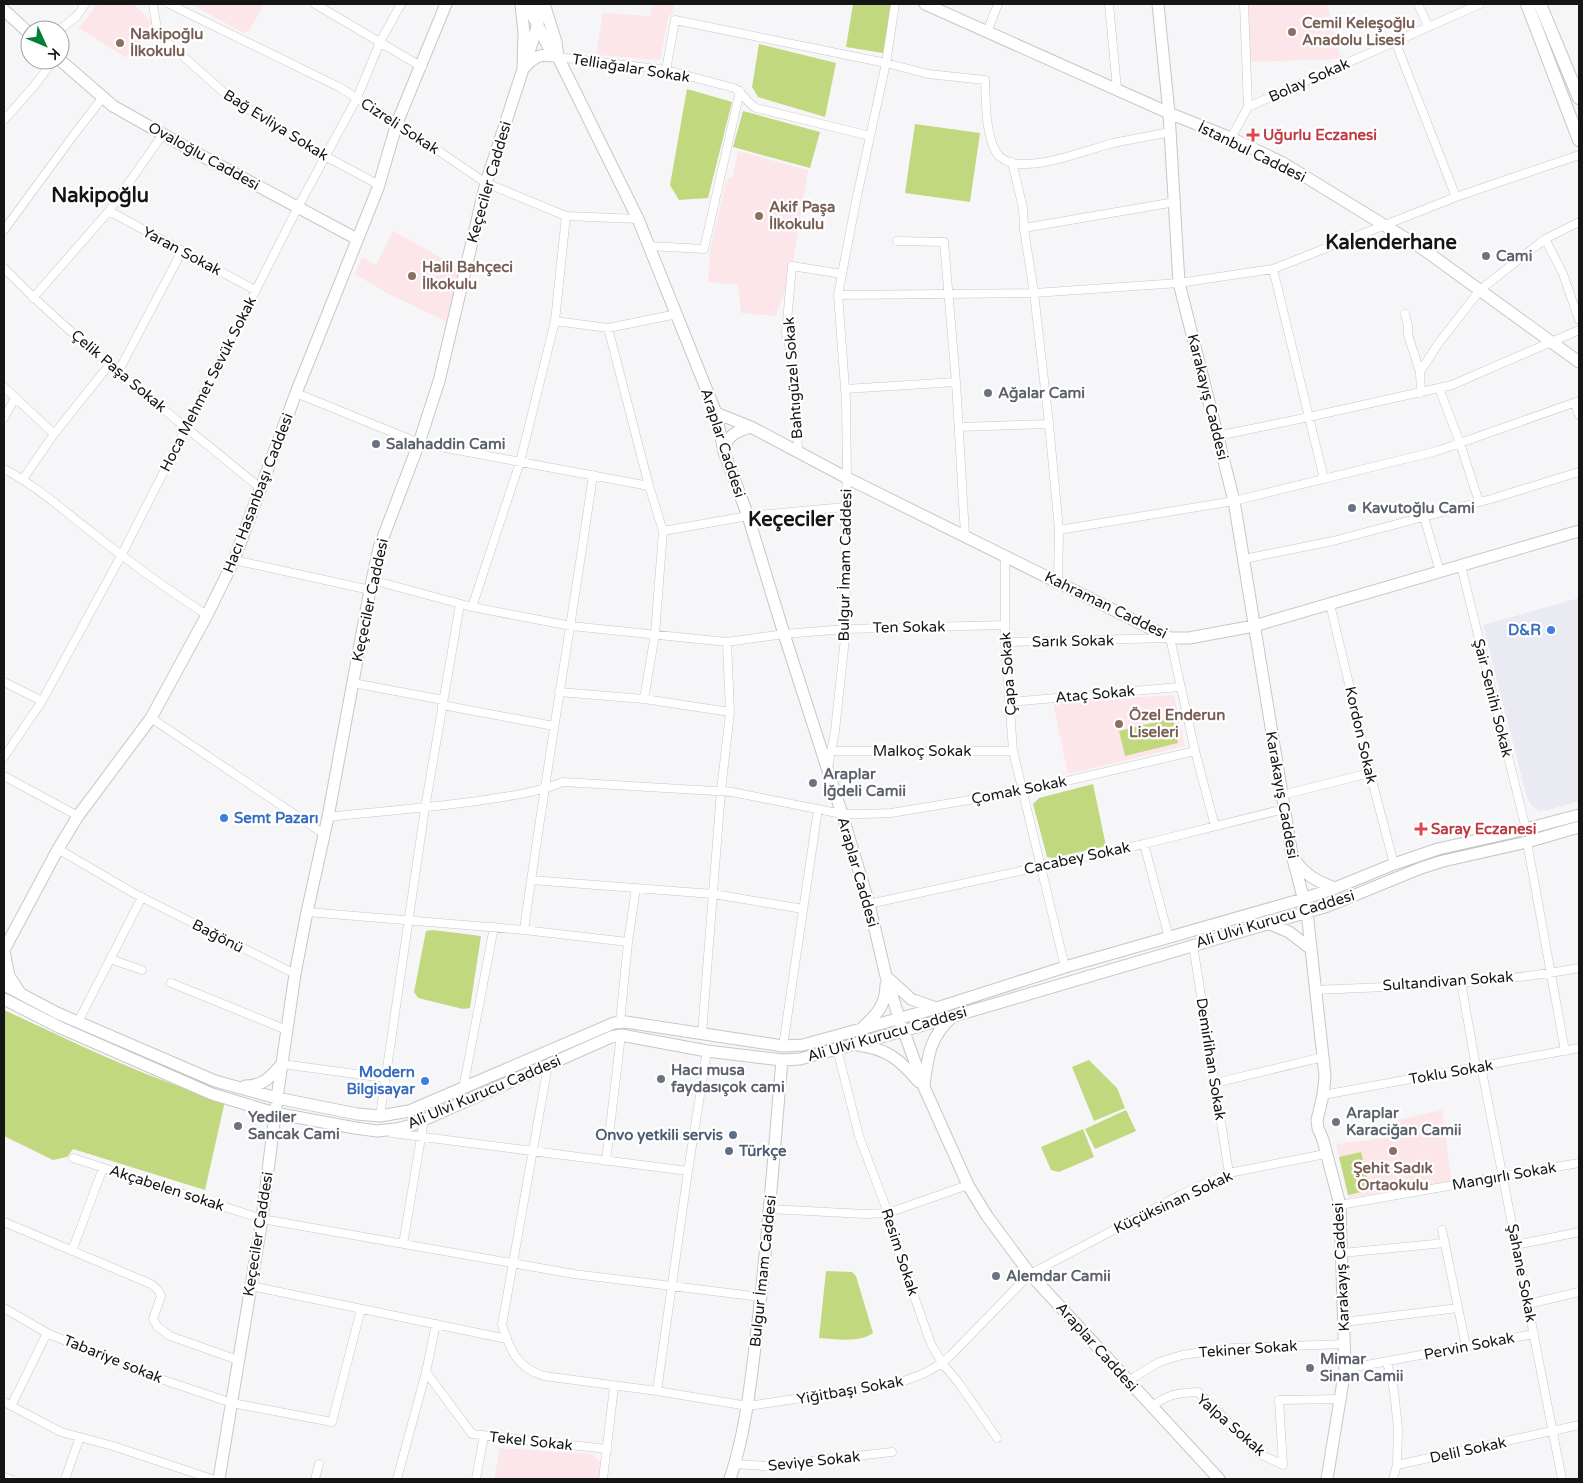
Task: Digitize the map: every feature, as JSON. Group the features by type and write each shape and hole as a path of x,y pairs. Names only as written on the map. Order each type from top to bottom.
{"main road":[{"path":"1527,4 1579,140"},
{"path":"1540,4 1579,98"}],"street":[{"path":"70,21 77,16 85,4"},
{"name":"Bağ Evliya Sokak","path":"153,4 157,29 166,41 230,98 325,156 379,185"},
{"name":"Cizreli Sokak","path":"169,4 339,87 398,122 486,182 566,216 638,219"},
{"path":"315,4 422,66"},
{"name":"Hoca Mehmet Sevük Sokak","path":"4,757 42,701 121,556 255,290 356,98 380,42 401,4"},
{"name":"Hacı Hasanbaşı Caddesi","path":"4,950 58,849 78,816 151,718 207,615 234,560 296,393 379,185 398,122 446,4"},
{"name":"Keçeciler Caddesi","path":"219,1479 262,1219 295,974 328,817 371,585 379,548 419,442 439,381 486,182 523,69 524,33 522,4"},
{"name":"Araplar Caddesi","path":"527,4 548,46 558,57 638,219 716,413 724,452 748,516 842,814 869,904 886,976 899,1018 924,1087 968,1185 987,1216 1030,1274 1219,1479"},
{"path":"523,69 538,24 538,4"},
{"name":"Araplar Caddesi","path":"544,4 556,42 558,57"},
{"name":"Bulgur İmam Caddesi","path":"828,770 838,710 846,628 845,507 847,478 845,389 838,295 886,63 895,4"},
{"name":"İstanbul Caddesi","path":"925,4 1169,113 1231,138 1283,163 1423,250 1579,362"},
{"path":"987,32 998,4"},
{"path":"1109,4 1118,89"},
{"name":"Karakayış Caddesi","path":"1158,4 1169,113 1179,282 1234,501 1292,855 1307,912 1316,990 1325,1077 1317,1120 1340,1205 1345,1344 1345,1369 1328,1479"},
{"path":"1231,138 1248,107 1244,4"},
{"path":"1418,4 1428,26"},
{"name":"Bolay Sokak","path":"1248,107 1480,4"},
{"path":"4,10 20,25"},
{"path":"666,70 676,20 886,63 928,74 985,80 988,127 996,153 1006,160 1018,164 1046,162 1112,144 1170,132"},
{"path":"1395,41 1456,197"},
{"path":"523,69 531,60 540,55 548,54 558,57"},
{"name":"Telliağalar Sokak","path":"558,57 666,70 734,88 756,108 870,136"},
{"name":"Ovaloğlu Caddesi","path":"70,69 113,106 357,239"},
{"path":"4,120 46,70"},
{"path":"650,246 704,249 740,92"},
{"path":"4,230 103,97"},
{"path":"33,298 109,211 163,134"},
{"path":"838,295 1034,293 1179,282 1273,268 1456,197 1579,155"},
{"path":"1012,162 1023,208 1049,424 1059,530 1058,582"},
{"path":"1024,228 1174,202"},
{"name":"Yaran Sokak","path":"109,211 255,290"},
{"path":"472,607 520,462 555,321 566,216"},
{"path":"1420,372 1438,344 1480,290 1545,239 1579,222"},
{"path":"1545,239 1563,274 1579,320"},
{"path":"897,241 944,242 956,382 965,535"},
{"path":"118,372 182,250"},
{"name":"Bahtıgüzel Sokak","path":"798,452 795,371 786,333 792,266 842,274"},
{"name":"Çelik Paşa Sokak","path":"4,268 33,298 109,365 260,488"},
{"path":"1273,268 1324,479"},
{"path":"555,321 608,328 677,314"},
{"path":"1405,314 1408,335 1420,372 1421,393"},
{"path":"608,328 649,486 663,531 655,634 644,699"},
{"path":"1217,436 1452,385 1579,330"},
{"path":"23,479 54,434 109,365"},
{"path":"845,389 956,382"},
{"path":"4,387 54,434"},
{"path":"1439,388 1460,443 1479,502"},
{"path":"296,393 419,442 649,486"},
{"path":"4,418 15,398"},
{"path":"1059,530 1234,501 1324,479 1437,451 1577,402 1579,416"},
{"name":"Kahraman Caddesi","path":"716,413 751,427 847,478 1170,638 1189,638 1254,626 1579,531"},
{"path":"959,427 1049,424"},
{"path":"724,452 727,440 731,435 751,427"},
{"path":"4,469 23,479 121,556 163,587 207,615"},
{"path":"1244,560 1333,541 1479,502 1579,472"},
{"path":"524,930 593,476"},
{"path":"663,531 748,516 845,507"},
{"path":"1424,517 1440,572"},
{"name":"Çapa Sokak","path":"1005,556 1005,642 1013,751 1065,966"},
{"name":"Ten Sokak","path":"234,560 371,585 571,626 727,642 846,628 1005,624"},
{"name":"Şair Senihi Sokak","path":"1461,566 1526,829"},
{"path":"380,1116 425,808 460,604"},
{"name":"Kordon Sokak","path":"1330,604 1370,773 1394,864"},
{"path":"1170,638 1195,751 1215,826"},
{"name":"Sarık Sokak","path":"1005,642 1170,638"},
{"path":"702,1033 721,791 730,712 727,642"},
{"path":"4,682 42,701"},
{"path":"353,682 554,726"},
{"name":"Ataç Sokak","path":"1010,702 1180,687"},
{"path":"559,692 644,699 730,712"},
{"path":"151,718 324,834"},
{"name":"Malkoç Sokak","path":"832,751 1013,751"},
{"name":"Çomak Sokak","path":"328,817 425,808 511,796 544,789 564,782 721,791 842,814 891,813 1024,791 1195,751"},
{"path":"1282,795 1370,773"},
{"path":"4,776 78,816"},
{"path":"783,1046 818,809"},
{"name":"Cacabey Sokak","path":"869,904 1144,844 1284,809"},
{"name":"Ali Ulvi Kurucu Caddesi","path":"4,985 78,1022 215,1081 277,1098 357,1114 380,1116 409,1111 614,1023 626,1022 783,1046 803,1045 937,1008 1065,966 1303,899 1438,849 1579,815"},
{"name":"Ali Ulvi Kurucu Caddesi","path":"4,999 60,1027 212,1094 275,1113 355,1128 377,1131 396,1130 424,1120 611,1037 621,1036 707,1051 782,1060 800,1059 904,1031 1328,906 1443,861 1527,842 1579,827"},
{"path":"1527,842 1565,1050"},
{"path":"1144,844 1169,938"},
{"name":"Bağönü","path":"58,849 142,897 295,974"},
{"path":"1292,855 1300,868 1310,876 1320,883 1335,888"},
{"path":"531,880 713,894 803,910"},
{"path":"620,1022 628,942 636,888"},
{"path":"78,1022 142,897"},
{"path":"307,912 494,927 628,942"},
{"path":"1268,923 1289,932 1311,949"},
{"path":"463,1089 494,927"},
{"name":"Demirlihan Sokak","path":"1194,945 1229,1173"},
{"path":"4,950 9,976 21,994"},
{"path":"110,959 142,970"},
{"name":"Sultandivan Sokak","path":"1316,990 1461,982 1551,973 1579,968"},
{"path":"886,976 910,998 937,1008"},
{"path":"860,1029 873,1018 884,1002 886,976"},
{"name":"Şahane Sokak","path":"1461,982 1503,1177 1562,1479"},
{"path":"171,983 287,1030"},
{"path":"924,1087 928,1053 932,1041 952,1016"},
{"path":"606,1160 621,1036"},
{"path":"854,1044 873,1047 894,1057 924,1087"},
{"name":"Toklu Sokak","path":"1323,1095 1579,1048"},
{"name":"Resim Sokak","path":"836,1050 858,1136 888,1213 893,1236 932,1344 942,1363 958,1382 997,1438"},
{"path":"657,1391 707,1051"},
{"path":"1214,1083 1323,1057"},
{"name":"Bulgur İmam Caddesi","path":"730,1479 748,1406 761,1297 782,1060"},
{"path":"233,1086 256,1086 270,1078 282,1064 386,1078"},
{"path":"507,1339 502,1325 548,1065"},
{"path":"404,1244 424,1120"},
{"path":"377,1131 688,1171"},
{"name":"Küçüksinan Sokak","path":"1030,1274 1180,1195 1229,1173 1325,1154"},
{"name":"Akçabelen sokak","path":"73,1158 262,1219 574,1274 761,1297"},
{"name":"Mangırlı Sokak","path":"1340,1205 1579,1163"},
{"path":"72,1251 103,1168"},
{"path":"769,1209 865,1214 888,1213 968,1185"},
{"path":"4,1222 151,1284 158,1290 161,1296 153,1320 157,1326 170,1336 238,1360"},
{"path":"1442,1230 1466,1346"},
{"path":"1516,1245 1579,1232"},
{"path":"1342,1253 1445,1243"},
{"name":"Yiğitbaşı Sokak","path":"507,1339 510,1350 530,1372 544,1376 657,1391 748,1406 896,1384 925,1373 942,1363 1030,1274"},
{"path":"251,1286 507,1339"},
{"path":"1528,1304 1579,1292"},
{"name":"Tabariye sokak","path":"4,1308 47,1333 140,1372 232,1403 332,1422 361,1309"},
{"path":"1344,1322 1458,1308"},
{"path":"397,1479 426,1372 436,1324"},
{"path":"47,1333 7,1404 61,1432 113,1446 212,1479"},
{"name":"Pervin Sokak","path":"1345,1369 1534,1334"},
{"name":"Tekiner Sokak","path":"1128,1381 1159,1362 1182,1355 1232,1348 1345,1344"},
{"path":"1387,1362 1394,1391 1398,1429 1397,1465 1393,1479"},
{"name":"Tekel Sokak","path":"426,1372 472,1434 606,1449"},
{"path":"603,1479 614,1386"},
{"name":"Yalpa Sokak","path":"1151,1407 1161,1399 1176,1393 1198,1392 1260,1454 1283,1465 1279,1400 1341,1398"},
{"name":"Delil Sokak","path":"1397,1465 1579,1425"},
{"path":"476,1479 484,1435"},
{"path":"65,1479 80,1437"},
{"name":"Seviye Sokak","path":"735,1464 766,1466 892,1452"},
{"path":"315,1479 319,1464"},
{"path":"4,1477 10,1479"}],"shaded area":[{"name":"Nakipoğlu İlkokulu","path":"97,4 134,4 152,22 126,58 79,28"},
{"path":"190,4 264,4 249,31 244,33"},
{"path":"652,4 674,4 672,15 669,15 660,60 596,55 603,13 650,16"},
{"name":"Cemil Keleşoğlu Anadolu Lisesi","path":"1248,4 1327,4 1341,59 1250,62"},
{"name":"Akif Paşa İlkokulu","path":"738,151 808,170 793,262 789,262 786,288 776,316 741,313 738,285 708,282 710,251 726,181 733,176"},
{"name":"Halil Bahçeci İlkokulu","path":"393,231 465,271 453,325 385,292 355,274 362,257 376,265"},
{"path":"1579,598 1579,801 1539,811 1532,806 1527,798 1483,625"},
{"name":"Özel Enderun Liseleri","path":"1174,695 1185,746 1068,774 1053,702"},
{"name":"Şehit Sadık Ortaokulu","path":"1442,1110 1452,1184 1350,1197 1348,1195 1336,1144 1401,1134 1398,1120"},
{"path":"499,1448 593,1454 601,1463 598,1479 494,1479"}],"green space":[{"path":"853,4 892,4 883,53 846,47"},
{"path":"759,44 836,63 825,117 758,97 752,87"},
{"path":"687,89 732,102 708,198 679,200 670,185"},
{"path":"743,111 820,132 810,168 733,147"},
{"path":"915,124 980,133 970,202 905,193"},
{"path":"1173,718 1178,743 1125,756 1119,731"},
{"path":"1093,784 1106,846 1053,858 1047,857 1033,804 1039,798"},
{"path":"433,930 481,936 470,1008 463,1009 418,998 414,992 426,931"},
{"path":"4,1010 141,1072 225,1101 205,1190 73,1149 67,1157 53,1160 4,1136"},
{"path":"1089,1060 1117,1088 1125,1108 1094,1121 1072,1067"},
{"path":"1126,1110 1136,1131 1095,1149 1085,1129"},
{"path":"1083,1129 1094,1157 1059,1172 1051,1170 1041,1147"},
{"path":"1361,1152 1370,1190 1348,1195 1339,1157"},
{"path":"826,1271 852,1272 856,1276 873,1333 854,1339 819,1338"}],"place":[{"name":"Cemil Keleşoğlu Anadolu Lisesi","path":"1292,32"},
{"name":"Nakipoğlu İlkokulu","path":"120,43"},
{"name":"Uğurlu Eczanesi","path":"1253,135"},
{"name":"Akif Paşa İlkokulu","path":"759,216"},
{"name":"Cami","path":"1486,256"},
{"name":"Halil Bahçeci İlkokulu","path":"412,276"},
{"name":"Ağalar Cami","path":"988,393"},
{"name":"Salahaddin Cami","path":"376,444"},
{"name":"Kavutoğlu Cami","path":"1352,508"},
{"name":"D&R","path":"1551,630"},
{"name":"Özel Enderun Liseleri","path":"1119,724"},
{"name":"Araplar İğdeli Camii","path":"813,783"},
{"name":"Semt Pazarı","path":"224,818"},
{"name":"Saray Eczanesi","path":"1421,829"},
{"name":"Hacı musa faydasıçok cami","path":"661,1079"},
{"name":"Modern Bilgisayar","path":"425,1081"},
{"name":"Araplar Karaciğan Camii","path":"1336,1122"},
{"name":"Yediler Sancak Cami","path":"238,1126"},
{"name":"Onvo yetkili servis","path":"733,1135"},
{"name":"Türkçe","path":"729,1151"},
{"name":"Şehit Sadık Ortaokulu","path":"1393,1151"},
{"name":"Alemdar Camii","path":"996,1276"},
{"name":"Mimar Sinan Camii","path":"1310,1368"}],"district":[{"name":"Nakipoğlu","path":"100,196"},
{"name":"Kalenderhane","path":"1391,243"},
{"name":"Keçeciler","path":"791,520"}]}
